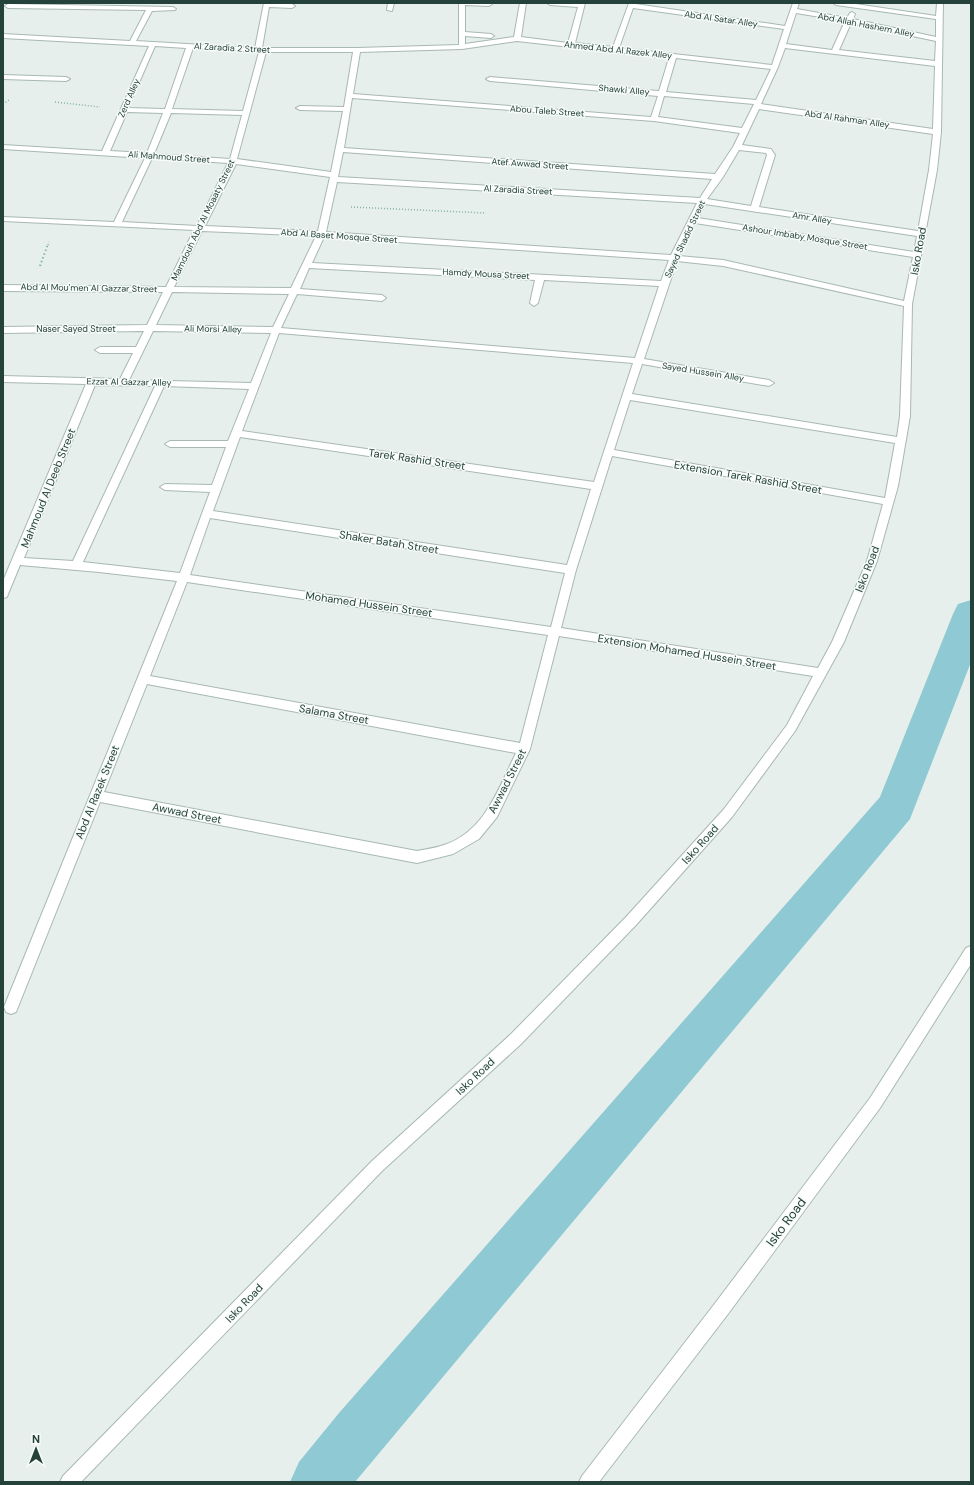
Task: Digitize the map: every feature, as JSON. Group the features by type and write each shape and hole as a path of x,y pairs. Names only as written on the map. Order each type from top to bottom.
{"street":[{"path":"462,47 462,3 489,4"},
{"path":"517,39 522,3"},
{"path":"550,3 581,4 571,45"},
{"path":"836,3 856,4 940,18"},
{"name":"Isko Road","path":"69,1482 377,1166 516,1039 631,921 728,813 791,728 838,642 872,560 889,502 905,416 908,304 933,170 937,132 940,3"},
{"path":"266,4 292,6"},
{"name":"Mamdouh Abd Al Moaaty Street","path":"123,382 168,289 201,228 233,161 246,113 260,50 266,4"},
{"path":"835,51 856,4"},
{"path":"615,50 631,5"},
{"name":"Abd Al Satar Alley","path":"631,5 788,28"},
{"path":"8,6 124,6 150,9 173,9"},
{"name":"Abd Allah Hashem Alley","path":"794,7 939,40"},
{"name":"Sayed Shadid Street","path":"597,486 626,396 674,258 702,201 719,177 737,146 758,104 783,46 794,7"},
{"path":"132,43 150,9"},
{"path":"462,34 491,36"},
{"name":"Al Zaradia 2 Street","path":"3,36 260,50 357,50 462,47"},
{"name":"Ahmed Abd Al Razek Alley","path":"462,47 517,39 775,66"},
{"name":"Zerd Alley","path":"105,153 153,44"},
{"path":"117,224 150,155 168,111 190,46"},
{"path":"783,46 939,64"},
{"name":"Abd Al Razek Street","path":"11,1007 184,577 232,444 276,330 321,234 340,150 357,50"},
{"path":"654,119 673,56"},
{"path":"3,77 66,79"},
{"name":"Shawki Alley","path":"490,79 662,93 758,104"},
{"name":"Abou Taleb Street","path":"349,96 654,119 745,131"},
{"name":"Abd Al Rahman Alley","path":"758,104 937,132"},
{"path":"300,108 347,109"},
{"path":"124,110 246,113"},
{"path":"737,146 768,151 772,155 754,209"},
{"name":"Ali Mahmoud Street","path":"3,147 233,161 334,177"},
{"name":"Atef Awwad Street","path":"340,150 719,177"},
{"name":"Al Zaradia Street","path":"334,177 702,201"},
{"name":"Amr Alley","path":"702,201 920,234"},
{"name":"Abd Al Baset Mosque Street","path":"3,219 321,234 674,258 723,263 908,304"},
{"name":"Ashour Imbaby Mosque Street","path":"693,220 917,255"},
{"name":"Hamdy Mousa Street","path":"307,265 664,284"},
{"path":"534,303 540,277"},
{"name":"Abd Al Mou'men Al Gazzar Street","path":"3,288 295,291 382,298"},
{"name":"Ali Morsi Alley","path":"149,328 276,330 638,361"},
{"name":"Naser Sayed Street","path":"3,330 149,328"},
{"path":"100,350 139,350"},
{"name":"Sayed Hussein Alley","path":"638,361 769,383"},
{"name":"Ezzat Al Gazzar Alley","path":"3,379 255,386"},
{"name":"Mahmoud Al Deeb Street","path":"3,594 92,381"},
{"path":"77,564 161,383"},
{"path":"626,396 900,441"},
{"name":"Tarek Rashid Street","path":"237,433 597,486"},
{"path":"170,444 232,444"},
{"name":"Extension Tarek Rashid Street","path":"608,452 889,502"},
{"name":"Awwad Street","path":"95,796 417,857 448,850 475,835 493,813 524,749 554,630 597,486"},
{"path":"165,487 216,490"},
{"name":"Shaker Batah Street","path":"206,514 571,570"},
{"name":"Mohamed Hussein Street","path":"18,560 77,564 184,577 554,630"},
{"name":"Extension Mohamed Hussein Street","path":"554,630 820,673"},
{"name":"Salama Street","path":"144,679 524,749"},
{"name":"Isko Road","path":"588,1482 722,1308 875,1103 971,952"}],"path":[{"path":"3,104 11,98"},
{"path":"49,102 124,110"},
{"path":"327,206 486,213"},
{"path":"31,288 57,221"}],"waterway":[{"path":"319,1482 359,1433 896,807 971,614"}]}
